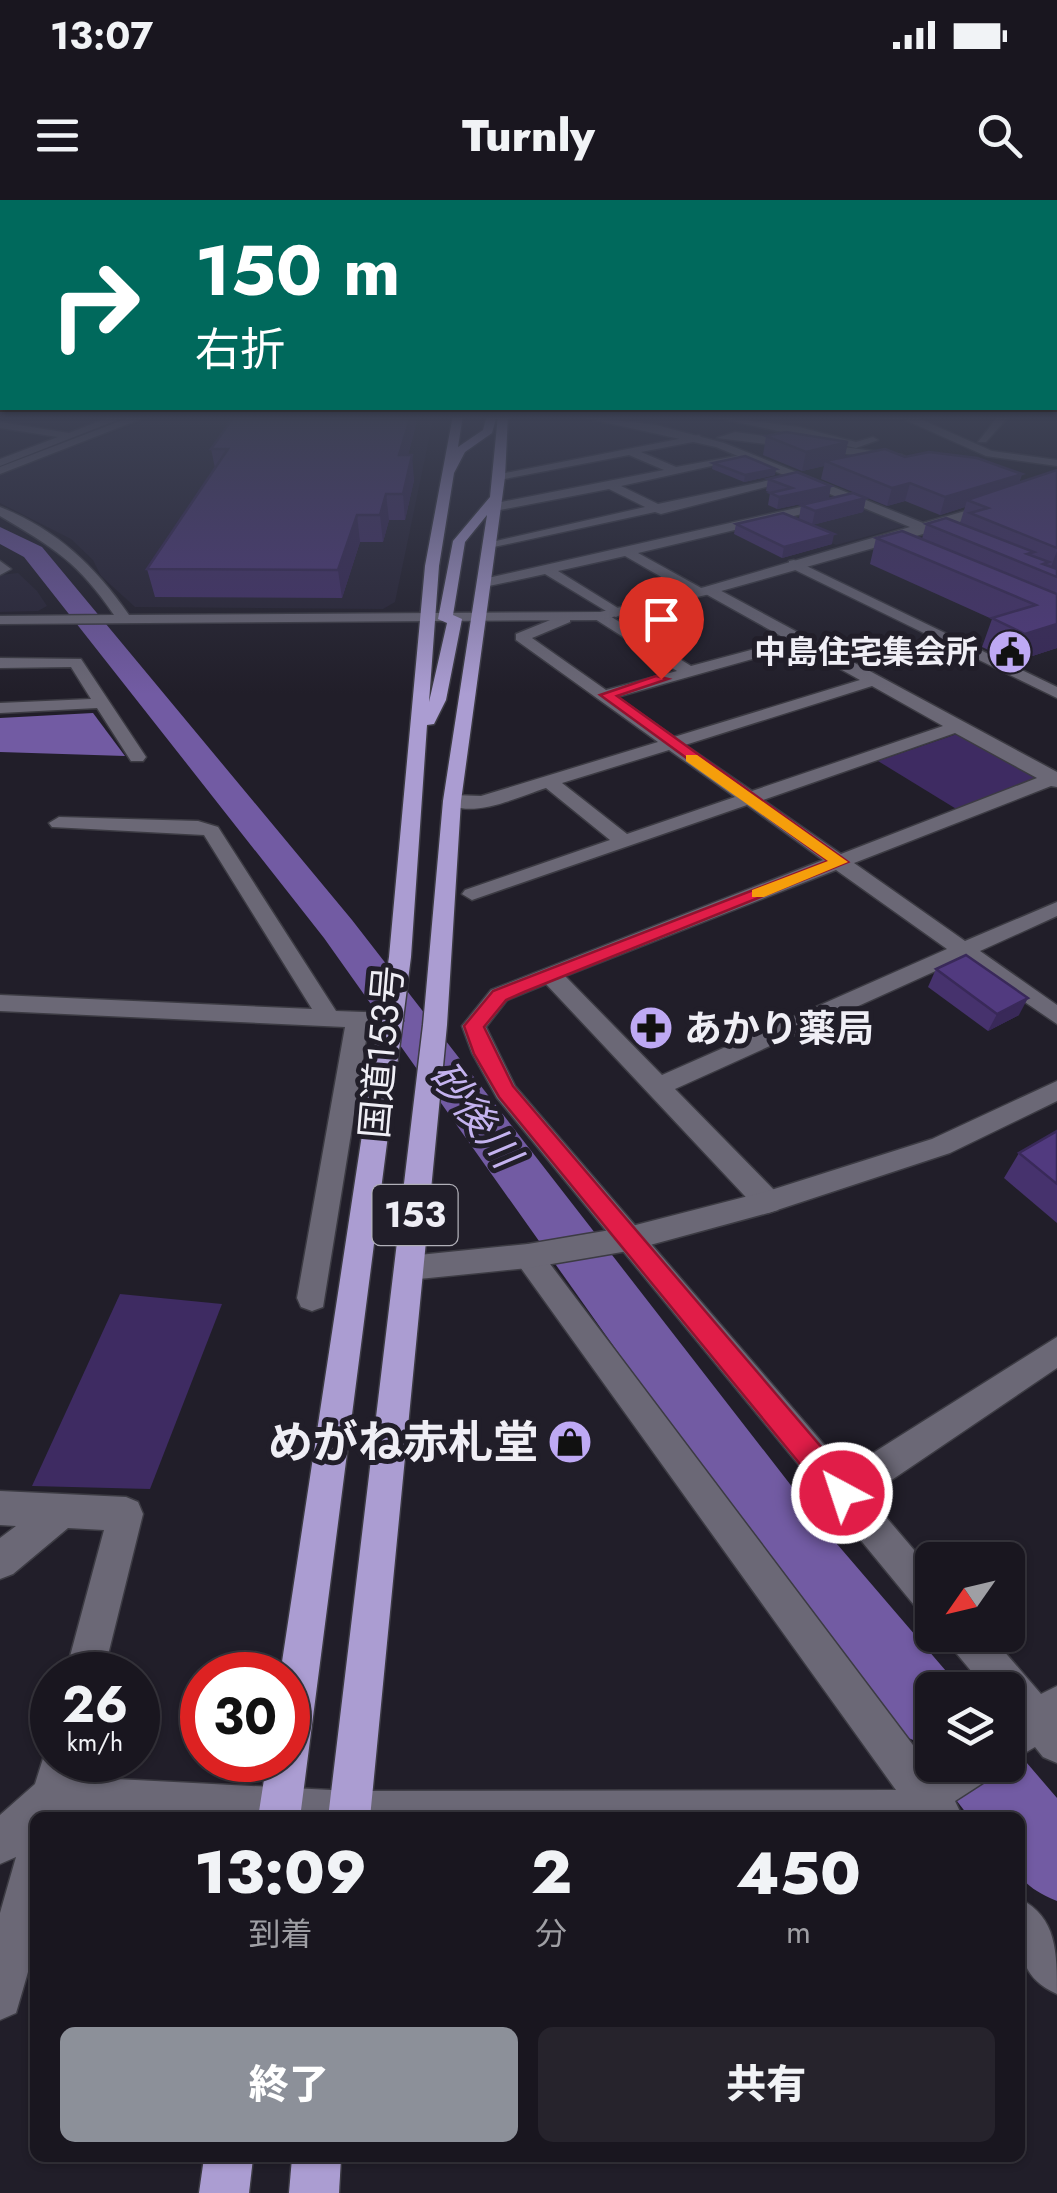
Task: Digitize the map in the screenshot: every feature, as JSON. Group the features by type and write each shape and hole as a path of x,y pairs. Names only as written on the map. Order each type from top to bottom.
{"highway":[{"name":"国道153号","path":"349,1812 434,1025 452,801 447,508"},
{"name":"153","path":"451,618 459,541 485,508"},
{"name":"国道153号","path":"302,1652 400,957 417,739 451,618 484,583 494,508"},
{"name":"国道153号","path":"280,1812 284,1782"},
{"path":"224,2193 228,2162"},
{"path":"314,2193 317,2162"}],"street":[{"path":"489,544 651,508"},
{"path":"658,508 673,516"},
{"path":"484,583 814,508"},
{"path":"877,508 935,529"},
{"path":"884,508 935,529"},
{"path":"0,620 608,615 878,540 935,529 995,508"},
{"path":"0,511 66,548 94,575 123,617"},
{"path":"690,524 707,533"},
{"path":"878,540 896,548"},
{"path":"626,552 1055,779"},
{"path":"794,564 1057,693"},
{"path":"547,570 688,671"},
{"path":"565,618 520,637 1057,1016"},
{"path":"606,695 800,641"},
{"path":"0,662 71,660 137,756"},
{"path":"452,801 482,802 873,680"},
{"path":"0,708 103,703"},
{"path":"472,894 956,726"},
{"path":"474,1026 499,996 549,974 1055,779"},
{"path":"550,782 623,841"},
{"path":"59,823 198,827 212,831 309,980 328,1017"},
{"path":"658,1087 1057,908"},
{"path":"549,974 768,1202"},
{"path":"0,1004 391,1021"},
{"path":"312,1298 358,1018"},
{"path":"434,1025 474,1026"},
{"path":"474,1026 484,1054 506,1092 915,1578"},
{"path":"409,1268 528,1256 628,1239 768,1202 940,1146 1057,1090"},
{"path":"528,1256 935,1808"},
{"path":"842,1493 1057,1351"},
{"path":"0,1508 126,1514 90,1652"},
{"path":"0,1561 62,1511"},
{"path":"979,1652 1040,1728"},
{"path":"899,1812 935,1808 959,1782"},
{"path":"32,1812 53,1791 260,1812"},
{"path":"0,1843 30,1814"},
{"path":"0,1997 30,1881"},
{"path":"1025,1928 1057,1970"}],"shaded area":[{"path":"10,508 415,508 395,602 383,609 135,607 101,576 93,560 71,539"},
{"path":"823,508 861,508 904,526 836,545 779,519"},
{"path":"18,573 47,606 38,611 0,612 0,575"},
{"path":"93,713 125,756 0,752 0,718"},
{"path":"957,734 1039,779 958,810 878,761"},
{"path":"120,1294 222,1304 150,1489 32,1486"}],"building":[{"path":"188,508 382,508 380,515 357,515 338,570 147,569"},
{"path":"988,508 1057,508 1057,548 970,513"},
{"path":"783,513 834,534 784,547 736,524"},
{"path":"946,518 1034,552 1027,554 1049,562 1043,564 1057,569 1057,577 926,524"},
{"path":"902,531 1057,594 1057,624 1025,634 992,618 1036,605 876,538"},
{"path":"966,955 1028,998 997,1014 936,969"},
{"path":"1057,1131 1057,1184 1019,1153"}],"waterway":[{"name":"砂後川","path":"0,534 33,552 338,929 807,1561 915,1691"},
{"name":"砂後川","path":"991,1782 1017,1812"},
{"name":"砂後川","path":"1025,1822 1057,1860"}],"slow traffic":[{"path":"691,758 840,862 758,893"}],"place":[{"name":"中島住宅集会所","path":"1010,652"},
{"name":"あかり薬局","path":"651,1028"},
{"name":"めがね赤札堂","path":"570,1442"}],"route":[{"path":"661,679 606,695 840,862 517,987 499,996 474,1026 484,1054 506,1092 842,1493"}]}
